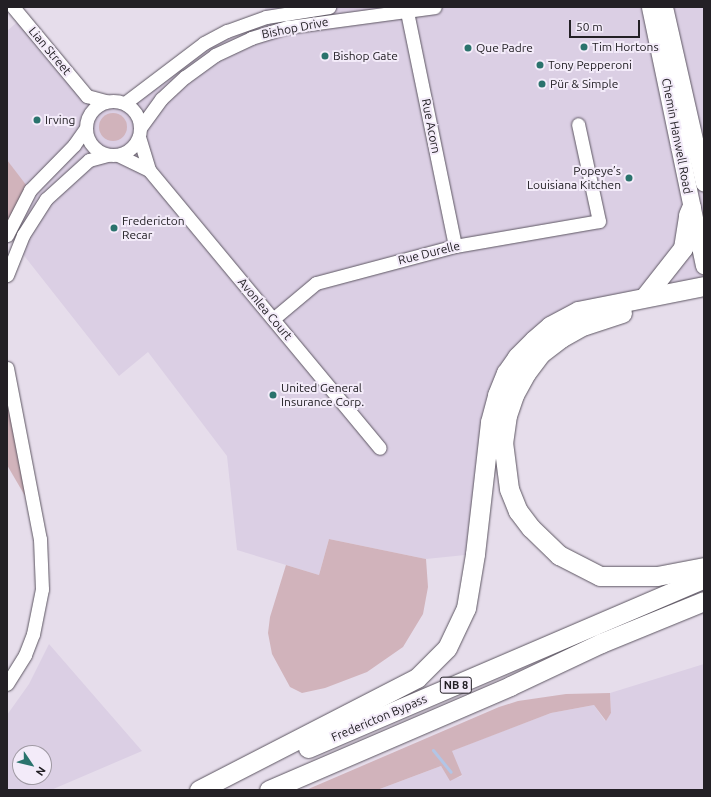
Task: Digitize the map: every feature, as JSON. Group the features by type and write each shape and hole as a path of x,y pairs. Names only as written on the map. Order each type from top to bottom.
{"highway":[{"path":"646,295 682,248 688,215 691,208"},
{"path":"199,790 417,678 447,648 466,608 475,554 490,422 506,373 517,357 550,326 578,311 646,295 704,286"},
{"path":"704,298 644,307 608,316 584,325 561,338 541,353 514,395 507,415 503,442 509,489 518,511 531,528 559,555 600,576 627,578 657,576 704,567"},
{"name":"Fredericton Bypass","path":"208,790 704,578"},
{"name":"Fredericton Bypass","path":"269,790 510,686 601,643 704,601"}],"main road":[{"name":"Chemin Hanwell Road","path":"650,7 704,265"},
{"name":"Chemin Hanwell Road","path":"664,7 704,183"}],"street":[{"name":"Lian Street","path":"13,7 87,96"},
{"name":"Bishop Drive","path":"125,103 204,43 226,31 266,17 329,7"},
{"name":"Bishop Drive","path":"140,133 152,110 176,85 201,65 231,46 288,27 407,9 435,7"},
{"name":"Rue Acorn","path":"407,9 455,246"},
{"path":"7,275 23,236 46,199 89,160 113,155 127,152 140,133 136,113 125,103 106,101 87,96 86,124 92,146 113,155"},
{"path":"7,235 30,190 74,145 98,104 106,101"},
{"name":"Rue Durelle","path":"273,319 316,283 455,246 599,221 578,124"},
{"name":"Avonlea Court","path":"140,133 149,170 380,448"},
{"name":"Avonlea Court","path":"113,155 149,170"},
{"path":"7,368 40,539 42,589 33,634 24,655 7,684"}],"shaded area":[{"path":"265,7 704,7 704,287 676,286 506,373 475,554 426,559 329,539 319,575 237,550 227,456 148,352 119,376 7,234 7,31 22,18 87,96 125,103 184,58 266,17"},
{"path":"113,113 123,117 127,127 123,137 113,141 103,137 99,127 103,117"},
{"path":"7,160 30,190 7,235"},
{"path":"7,368 35,513 7,465"},
{"path":"329,539 426,559 428,587 423,614 403,647 367,672 325,688 302,693 290,687 272,654 268,633 270,617 286,565 319,575"},
{"path":"49,644 142,751 51,790 7,790 7,715 29,684"},
{"path":"704,664 704,790 377,790 441,766 450,780 462,776 451,751 551,713 594,705 605,721 611,713 610,693"},
{"path":"610,693 611,713 606,721 594,705 551,713 452,751 462,775 450,781 441,766 377,790 306,790 499,707 518,701 566,694"}],"waterway":[{"path":"433,750 451,772"}],"place":[{"name":"Tim Hortons","path":"584,47"},
{"name":"Que Padre","path":"468,48"},
{"name":"Bishop Gate","path":"325,56"},
{"name":"Tony Pepperoni","path":"540,65"},
{"name":"Pür & Simple","path":"542,84"},
{"name":"Irving","path":"37,120"},
{"name":"Popeye’s Louisiana Kitchen","path":"629,178"},
{"name":"Fredericton Recar","path":"114,228"},
{"name":"United General Insurance Corp.","path":"273,395"}]}
